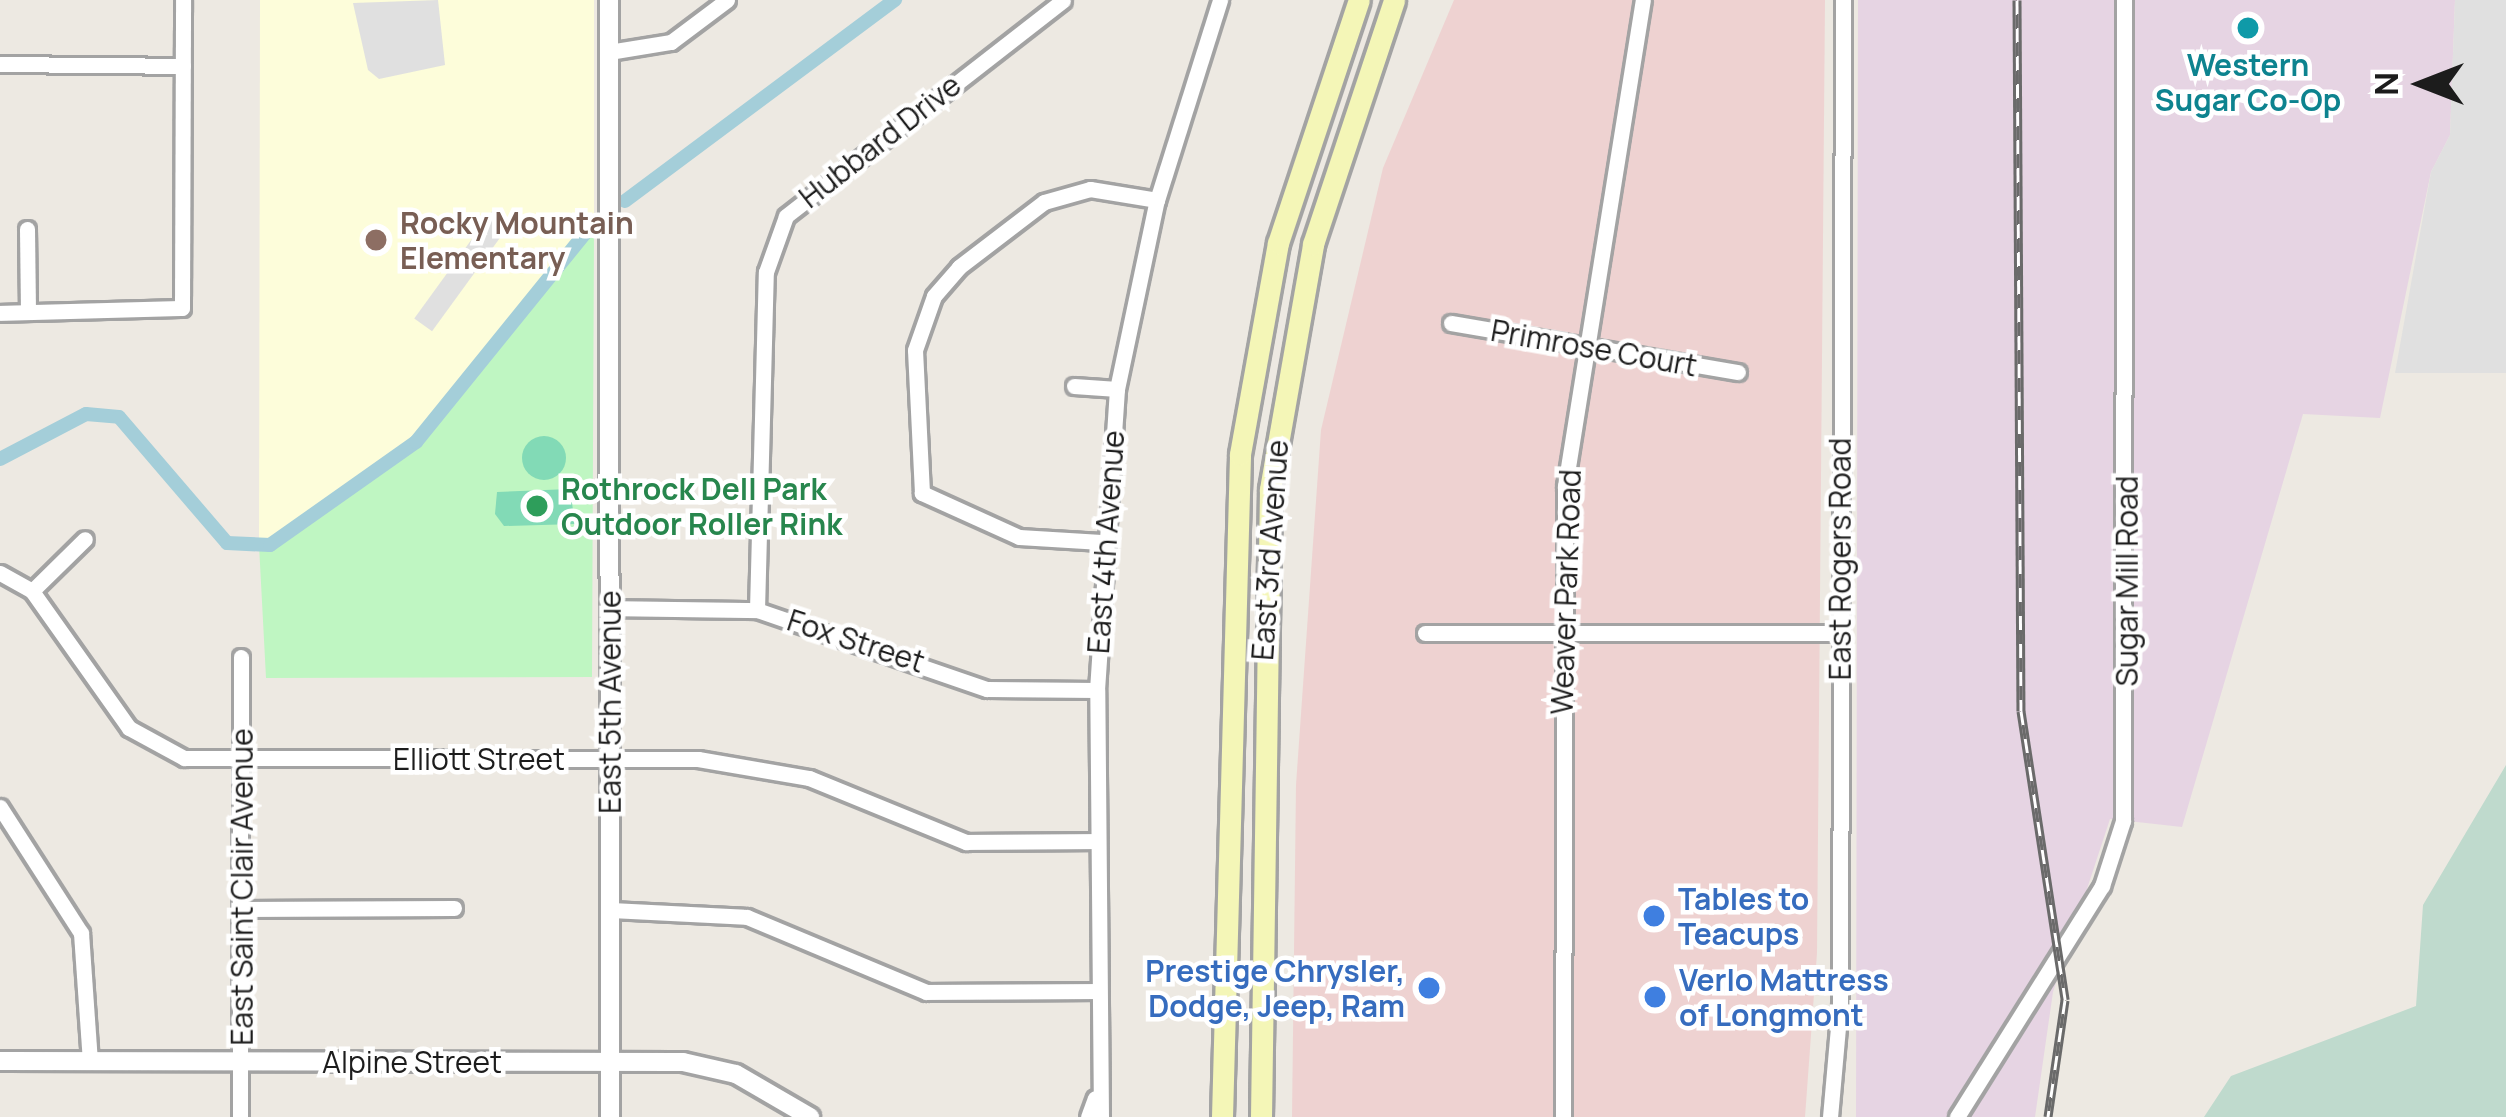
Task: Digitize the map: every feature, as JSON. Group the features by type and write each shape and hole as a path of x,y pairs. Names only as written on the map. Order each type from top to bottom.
{"main road":[{"name":"East 3rd Avenue","path":"1222,1117 1228,610 1242,436 1282,229 1359,0"},
{"name":"East 3rd Avenue","path":"1261,1117 1270,489 1313,244 1394,0"}],"street":[{"path":"0,313 182,308 184,0"},
{"name":"East 5th Avenue","path":"609,0 610,1117"},
{"path":"609,52 671,42 727,0"},
{"name":"Hubbard Drive","path":"757,610 766,272 786,217 1063,0"},
{"name":"East 4th Avenue","path":"1101,1117 1095,1098 1097,690 1101,542 1117,389 1156,200 1220,0"},
{"name":"Weaver Park Road","path":"1562,1117 1565,486 1643,0"},
{"name":"East Rogers Road","path":"1830,1117 1840,633 1843,0"},
{"name":"Sugar Mill Road","path":"1957,1117 2102,886 2123,821 2124,0"},
{"path":"0,64 183,66"},
{"path":"1101,542 1019,537 922,493 915,350 934,296 1044,202 1090,189 1156,200"},
{"path":"26,229 28,309"},
{"name":"Primrose Court","path":"1451,323 1738,373"},
{"path":"1074,386 1117,389"},
{"path":"32,591 85,539"},
{"name":"Elliott Street","path":"0,573 32,591 139,736 184,758 698,759 808,778 966,842 1098,841"},
{"name":"Fox Street","path":"610,608 757,610 987,689 1097,690"},
{"path":"1425,633 1840,633"},
{"name":"East Saint Clair Avenue","path":"240,1117 241,657"},
{"path":"0,808 81,933 90,1061"},
{"path":"241,909 454,908"},
{"path":"610,910 747,916 926,992 1096,991"},
{"name":"Alpine Street","path":"0,1061 610,1062 718,1068 808,1116"},
{"name":"East 4th Avenue","path":"1088,1117 1095,1098"}],"shaded area":[{"path":"260,0 594,0 594,225 416,442 270,545 259,545"},
{"path":"438,0 445,65 379,79 368,70 353,3"},
{"path":"1454,0 1825,0 1817,953 1805,1117 1292,1117 1296,785 1321,430 1383,168"},
{"path":"1858,0 2455,0 2450,135 2431,172 2380,418 2303,414 2182,827 2110,819 2053,992 2035,1117 1856,1117"},
{"path":"2455,0 2506,0 2506,373 2395,373 2431,172 2450,135"},
{"path":"493,210 511,223 432,331 414,318"},
{"path":"2506,765 2506,1117 2204,1117 2231,1076 2416,1006 2423,905"}],"green space":[{"path":"594,225 592,677 266,678 259,545 416,442"},
{"path":"544,436 559,443 566,458 559,473 544,480 529,473 522,458 529,443"},
{"name":"Rothrock Dell Park Outdoor Roller Rink","path":"570,489 575,524 504,526 495,514 497,492"}],"waterway":[{"path":"625,201 895,0"},
{"path":"0,459 86,414 119,417 227,543 270,545 416,442 589,228"}],"railway":[{"path":"2017,0 2021,711 2065,1000 2048,1117"}],"place":[{"name":"Western Sugar Co-Op","path":"2248,28"},
{"name":"Rocky Mountain Elementary","path":"376,240"},
{"name":"Rothrock Dell Park Outdoor Roller Rink","path":"537,506"},
{"name":"Tables to Teacups","path":"1654,916"},
{"name":"Prestige Chrysler, Dodge, Jeep, Ram","path":"1429,988"},
{"name":"Verlo Mattress of Longmont","path":"1655,997"}]}
